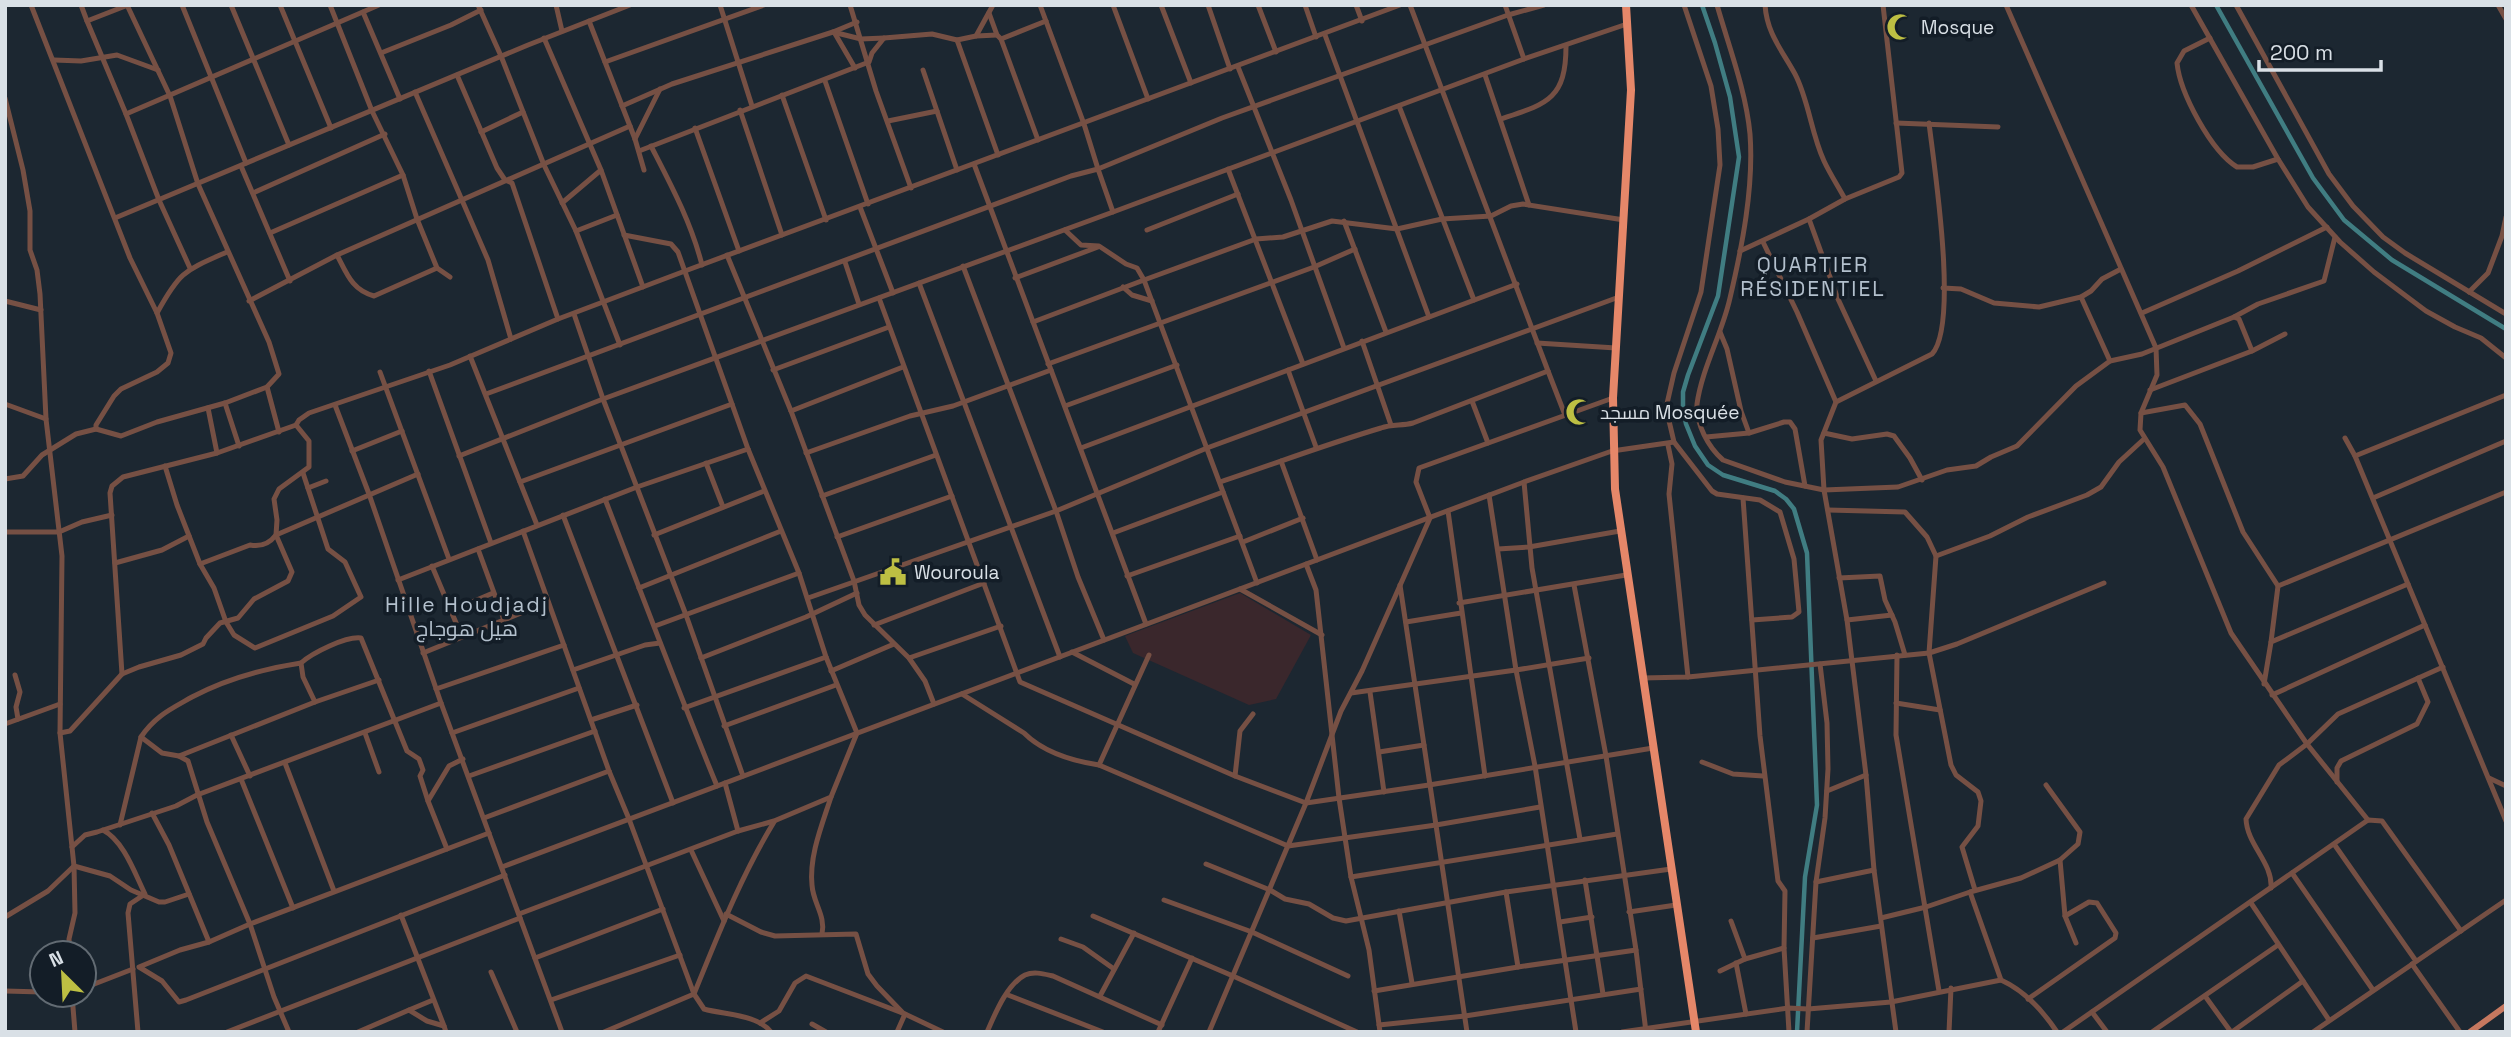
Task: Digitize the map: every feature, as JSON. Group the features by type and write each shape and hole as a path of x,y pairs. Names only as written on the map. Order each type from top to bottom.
{"highway":[{"path":"1626,5 1631,90 1612,451 1626,575 1696,1032"}],"main road":[{"path":"2470,1032 2506,1006"}],"street":[{"path":"31,5 130,258 157,313 171,353 168,363 157,372 121,389 114,396 96,429"},
{"path":"81,5 159,200 190,268"},
{"path":"5,479 18,478 28,473 49,450 76,434 96,429 121,436 267,387 279,374 269,342 198,184 170,96 127,5 87,21"},
{"path":"182,5 212,78 253,194 290,281"},
{"path":"231,5 289,145"},
{"path":"281,5 331,128"},
{"path":"330,5 372,111 403,175 437,268 450,277"},
{"path":"126,114 378,5"},
{"path":"556,5 562,31"},
{"path":"115,218 544,38 630,5"},
{"path":"720,5 752,106"},
{"path":"604,62 764,5"},
{"path":"850,5 876,91 911,188"},
{"path":"976,36 993,5"},
{"path":"1040,5 1113,212"},
{"path":"1113,5 1148,99"},
{"path":"1161,5 1191,83"},
{"path":"1208,5 1230,69"},
{"path":"1258,5 1276,52"},
{"path":"1305,5 1316,37"},
{"path":"1356,5 1362,20"},
{"path":"122,674 110,493 116,481 122,477 197,460 279,432 296,425 304,416 470,356 558,319 1400,5"},
{"path":"1410,5 1565,415"},
{"path":"1504,5 1524,59"},
{"path":"486,394 1098,169 1340,76 1508,15 1544,5"},
{"path":"1684,5 1711,86 1720,165 1701,292 1674,373 1666,408 1672,464 1669,494 1688,677"},
{"path":"1717,5 1750,134 1746,219 1730,301 1697,400 1698,418 1706,437 1716,453 1732,464 1785,482 1824,490 1883,488 1922,480 1947,470 1976,467 1991,457 2011,451 2060,405 2076,386 2110,361 2157,348 2234,317 2258,304 2324,281 2335,236"},
{"path":"1765,5 1766,20 1783,58 1795,74 1823,160 1845,199"},
{"path":"1740,251 1763,242 1845,199 1901,176 1883,5"},
{"path":"2006,5 2157,348 2157,375 2141,413 2140,430 2163,467 2231,633 2307,744 2368,820"},
{"path":"2192,5 2305,203 2335,236 2374,272 2417,305 2480,338 2506,358"},
{"path":"2236,5 2338,188 2384,237 2405,253 2506,314"},
{"path":"2498,5 2506,19"},
{"path":"381,53 451,25 480,8 544,165 576,231 620,345"},
{"path":"363,12 400,99"},
{"path":"988,12 1038,140"},
{"path":"589,20 635,139 644,170"},
{"path":"834,32 861,39 932,34 957,40 976,36 999,37 1046,21"},
{"path":"622,106 660,89 857,22"},
{"path":"458,456 859,304 1524,59 1627,24"},
{"path":"834,32 855,68"},
{"path":"1325,35 1429,317"},
{"path":"544,38 601,170 643,288"},
{"path":"639,150 869,62 872,53 884,38"},
{"path":"2210,38 2184,51 2177,63 2200,124 2213,144 2237,167 2253,167 2278,159"},
{"path":"957,40 998,155"},
{"path":"1501,119 1538,106 1553,96 1561,82 1566,46"},
{"path":"54,60 102,59 117,55 158,69"},
{"path":"1238,67 1344,348"},
{"path":"923,71 957,170"},
{"path":"457,75 505,180 512,183 558,319"},
{"path":"1485,75 1529,205"},
{"path":"825,81 868,204"},
{"path":"635,139 660,89"},
{"path":"415,92 488,260 511,339"},
{"path":"782,94 826,220"},
{"path":"6,102 30,211 30,250 37,270 46,419 64,586 60,637 60,733 74,866 75,913 69,939"},
{"path":"1399,106 1474,300"},
{"path":"740,110 782,235"},
{"path":"888,121 937,111"},
{"path":"481,132 523,112"},
{"path":"1896,123 1998,127"},
{"path":"1896,1032 1874,870 1866,775 1847,620 1824,490 1821,440 1836,402 1932,354 1938,348 1945,319 1945,260 1928,123"},
{"path":"249,301 337,255 630,126"},
{"path":"695,128 739,251"},
{"path":"253,194 385,134"},
{"path":"651,146 685,212 702,265"},
{"path":"974,164 1146,624"},
{"path":"1228,169 1303,364"},
{"path":"562,202 601,170"},
{"path":"270,233 403,175"},
{"path":"1147,230 1238,194"},
{"path":"1033,323 1256,239 1279,238 1332,221 1397,229 1442,219 1491,216 1511,206 1529,205 1624,220"},
{"path":"860,207 893,293"},
{"path":"576,231 617,215"},
{"path":"2469,292 2488,273 2506,217"},
{"path":"1809,219 1838,299 1876,381"},
{"path":"1344,221 1386,332"},
{"path":"2142,313 2238,271 2327,227"},
{"path":"1065,230 1080,245 1100,246 1126,264 1137,268 1144,280 1242,539 1256,583"},
{"path":"624,235 671,244 678,253 748,449 799,573 836,685 857,733 831,797 813,859 812,887 824,924 822,934"},
{"path":"1763,242 1836,402"},
{"path":"1015,278 1100,246"},
{"path":"806,453 964,402 1159,322 1314,267 1355,249"},
{"path":"157,313 172,285 190,268 227,252"},
{"path":"337,255 353,286 374,296 437,268"},
{"path":"727,255 791,411 863,611 909,658 925,681 934,704"},
{"path":"845,262 859,304"},
{"path":"963,266 1056,511 1078,577 1104,640"},
{"path":"1943,288 1961,289 1994,303 2039,307 2081,297 2102,279 2121,269"},
{"path":"919,283 1060,657"},
{"path":"1081,448 1517,284"},
{"path":"1123,287 1132,295 1152,301"},
{"path":"808,598 1056,511 1207,448 1619,297"},
{"path":"2081,297 2110,361"},
{"path":"879,298 1020,682 1236,776 1306,803 1653,748"},
{"path":"5,301 41,310"},
{"path":"574,314 743,776"},
{"path":"2234,317 2239,319 2252,351"},
{"path":"773,370 889,327"},
{"path":"1720,330 1749,433"},
{"path":"2150,390 2252,351 2285,334"},
{"path":"1362,341 1391,425"},
{"path":"1537,343 1616,348"},
{"path":"470,356 537,525"},
{"path":"1065,405 1177,365"},
{"path":"791,411 903,367"},
{"path":"1288,370 1316,447"},
{"path":"429,371 491,543"},
{"path":"1220,482 1316,447 1391,425 1405,425 1549,371"},
{"path":"380,372 449,559"},
{"path":"267,387 279,432"},
{"path":"2355,456 2506,395"},
{"path":"1209,1032 1333,734 1430,518 1416,482 1419,468 1613,398"},
{"path":"1472,401 1488,443"},
{"path":"225,403 239,446"},
{"path":"5,404 46,419"},
{"path":"520,482 732,404"},
{"path":"335,405 369,494 441,704 562,1032"},
{"path":"2141,413 2185,405 2200,424 2243,532 2278,586 2264,684"},
{"path":"208,408 217,453"},
{"path":"1706,437 1749,433 1783,422 1793,425 1805,486"},
{"path":"60,733 70,731 122,674 203,645 214,627 238,618 254,599 292,576 276,535 274,499 279,489 309,467 309,441 296,425"},
{"path":"352,451 402,431"},
{"path":"1824,433 1852,439 1887,434 1894,436 1922,480"},
{"path":"2345,438 2373,498 2506,821"},
{"path":"1937,556 2087,495 2101,487 2119,462 2144,439"},
{"path":"2373,498 2506,441"},
{"path":"502,867 1524,482 1612,451 1671,444"},
{"path":"1671,444 1712,491 1765,502 1783,516 1794,559 1800,608 1797,615 1752,620"},
{"path":"398,580 637,487 748,449"},
{"path":"822,496 936,455"},
{"path":"1281,461 1317,560"},
{"path":"706,463 723,507"},
{"path":"165,466 189,536 200,564 214,588 226,622 234,635 248,645 259,648 333,616 359,599 359,591 345,562 328,549 303,473"},
{"path":"200,564 250,545 258,547 271,541 276,535 418,474"},
{"path":"308,488 326,481"},
{"path":"1524,482 1529,547 1580,839"},
{"path":"654,535 764,491"},
{"path":"1113,533 1223,492"},
{"path":"2278,586 2506,492"},
{"path":"1489,495 1576,1032"},
{"path":"838,537 951,496"},
{"path":"1743,498 1763,776 1778,877 1785,891 1784,948 1789,1032"},
{"path":"605,499 684,708 717,786"},
{"path":"1828,510 1905,512 1927,537 1937,556 1929,653 1953,771 1978,792 1981,801 1978,828 1962,847 2001,980"},
{"path":"1448,511 1485,776"},
{"path":"563,515 673,803"},
{"path":"5,532 59,532 82,522 112,516"},
{"path":"1127,576 1303,518"},
{"path":"523,531 609,771 694,994 704,1009 760,1023 771,1032"},
{"path":"639,588 781,531"},
{"path":"1499,549 1529,547 1620,531"},
{"path":"115,563 162,550 189,536"},
{"path":"478,549 504,620"},
{"path":"1307,564 1316,590 1339,798 1351,877 1362,918 1380,1029 1641,989"},
{"path":"432,566 462,637"},
{"path":"655,626 799,573"},
{"path":"1459,603 1626,575"},
{"path":"1839,578 1880,576 1885,600 1905,655"},
{"path":"874,625 984,583"},
{"path":"1642,678 1688,677 1929,653 1957,645 2104,583"},
{"path":"2271,642 2408,584"},
{"path":"1400,585 1467,1032"},
{"path":"1574,585 1606,756 1646,1030"},
{"path":"1240,589 1321,635"},
{"path":"451,611 493,593"},
{"path":"701,658 857,593"},
{"path":"423,653 548,602"},
{"path":"1406,622 1461,613"},
{"path":"1847,620 1892,615"},
{"path":"2272,695 2426,625"},
{"path":"909,658 1000,626"},
{"path":"120,825 141,737 164,711 219,682 261,669 301,663 307,657 354,637 360,638 407,751 419,759 423,770 420,776 447,849"},
{"path":"573,670 645,645 660,643"},
{"path":"831,671 894,644"},
{"path":"436,689 564,645"},
{"path":"1072,652 1134,684"},
{"path":"1098,765 1149,655"},
{"path":"1897,655 1898,748 1940,991"},
{"path":"684,708 826,657"},
{"path":"1351,693 1589,657"},
{"path":"301,663 303,677 315,702"},
{"path":"1807,1032 1815,882 1827,791 1827,723 1819,664"},
{"path":"2271,888 2271,875 2249,834 2246,819 2279,765 2307,744 2338,714 2443,667"},
{"path":"15,675 20,692 16,709 18,719"},
{"path":"2337,782 2337,768 2341,761 2417,724 2428,702 2418,678"},
{"path":"179,756 315,702 379,680"},
{"path":"724,726 836,685"},
{"path":"452,733 579,688"},
{"path":"1370,692 1384,792"},
{"path":"962,694 1042,746 1073,761 1098,765 1288,846 1540,807"},
{"path":"1896,703 1940,710"},
{"path":"5,724 60,704"},
{"path":"72,846 85,835 176,806 198,795 441,704"},
{"path":"591,720 637,705"},
{"path":"1236,776 1240,731 1253,714"},
{"path":"469,776 595,732"},
{"path":"365,733 379,772"},
{"path":"231,735 250,776"},
{"path":"141,737 162,753 179,756 188,761 198,795 250,924 289,1032"},
{"path":"1379,752 1424,745"},
{"path":"428,800 449,766 463,759"},
{"path":"1702,762 1733,774 1763,776"},
{"path":"285,763 334,891"},
{"path":"484,818 609,771"},
{"path":"1827,791 1866,775"},
{"path":"2489,778 2506,786"},
{"path":"242,779 293,908"},
{"path":"725,783 738,831"},
{"path":"1881,918 2017,880 2060,860 2078,844 2080,832 2046,785"},
{"path":"227,1032 242,1029 280,1011 520,916 831,797"},
{"path":"152,813 169,845 209,942"},
{"path":"2063,1032 2368,820 2382,821 2461,931"},
{"path":"604,1032 694,994 726,914 758,847 774,821"},
{"path":"103,831 118,844 145,894"},
{"path":"98,983 489,832"},
{"path":"1351,877 1617,834"},
{"path":"2334,844 2460,1032"},
{"path":"691,850 724,921"},
{"path":"2060,860 2065,916 2076,943"},
{"path":"1206,864 1270,890 1285,899 1309,904 1333,918 1346,921 1506,892 1671,869"},
{"path":"74,866 110,876 131,890 164,902 189,894"},
{"path":"5,917 48,891 74,866"},
{"path":"1815,882 1874,870"},
{"path":"2292,873 2374,990"},
{"path":"136,968 162,981 179,1002 505,875"},
{"path":"1585,880 1603,994"},
{"path":"1506,892 1518,967"},
{"path":"138,1032 136,968 128,913 130,904 145,894"},
{"path":"1164,900 1252,932 1348,976"},
{"path":"2028,999 2115,938 2116,933 2097,903 2089,902 2065,916"},
{"path":"2312,1032 2503,902 2506,912"},
{"path":"2250,903 2329,1020"},
{"path":"1629,912 1676,905"},
{"path":"535,958 663,909"},
{"path":"1399,911 1412,983"},
{"path":"726,914 775,936 856,934 868,974 904,1013"},
{"path":"401,915 445,1029"},
{"path":"1093,916 1233,975 1357,1032"},
{"path":"1560,922 1592,918"},
{"path":"1731,921 1745,959"},
{"path":"1813,938 1881,926"},
{"path":"1100,996 1133,933"},
{"path":"1061,939 1083,947 1114,969"},
{"path":"2152,1032 2278,945"},
{"path":"1720,971 1745,959 1784,948"},
{"path":"1374,991 1636,950"},
{"path":"551,1000 680,956"},
{"path":"1158,1032 1192,958"},
{"path":"1736,963 1746,1014"},
{"path":"491,972 517,1032"},
{"path":"987,1032 1003,998 1025,976 1040,973 1053,976 1161,1024"},
{"path":"760,1023 779,1011 795,983 806,976 904,1013 943,1032"},
{"path":"1622,1032 1788,1008 1807,1009 1891,1002 2001,980 2028,999 2046,1016 2057,1032"},
{"path":"2205,996 2232,1032 2303,981"},
{"path":"1949,1032 1951,988"},
{"path":"5,991 28,992"},
{"path":"1008,995 1102,1032"},
{"path":"358,1032 433,1000"},
{"path":"73,1009 75,1032"},
{"path":"409,1010 445,1029"},
{"path":"2092,1012 2107,1032"},
{"path":"897,1032 904,1013"},
{"path":"812,1024 826,1032"}],"shaded area":[{"path":"1240,593 1311,635 1276,699 1249,705 1133,653 1125,636"}],"waterway":[{"path":"1702,5 1730,97 1739,157 1718,296 1688,375 1683,392 1683,407 1686,424 1695,446 1708,465 1723,475 1775,491 1786,499 1794,509 1807,553 1817,805 1805,877 1797,1032"},
{"path":"2216,5 2313,178 2344,220 2392,260 2506,329"}],"place":[{"name":"Mosque","path":"1900,27"},
{"name":"مسجد Mosquée","path":"1579,412"},
{"name":"Wouroula","path":"893,572"}],"district":[{"name":"QUARTIER RÉSIDENTIEL","path":"1813,276"},
{"name":"Hille Houdjadj هيل هوجاج","path":"467,616"}]}
